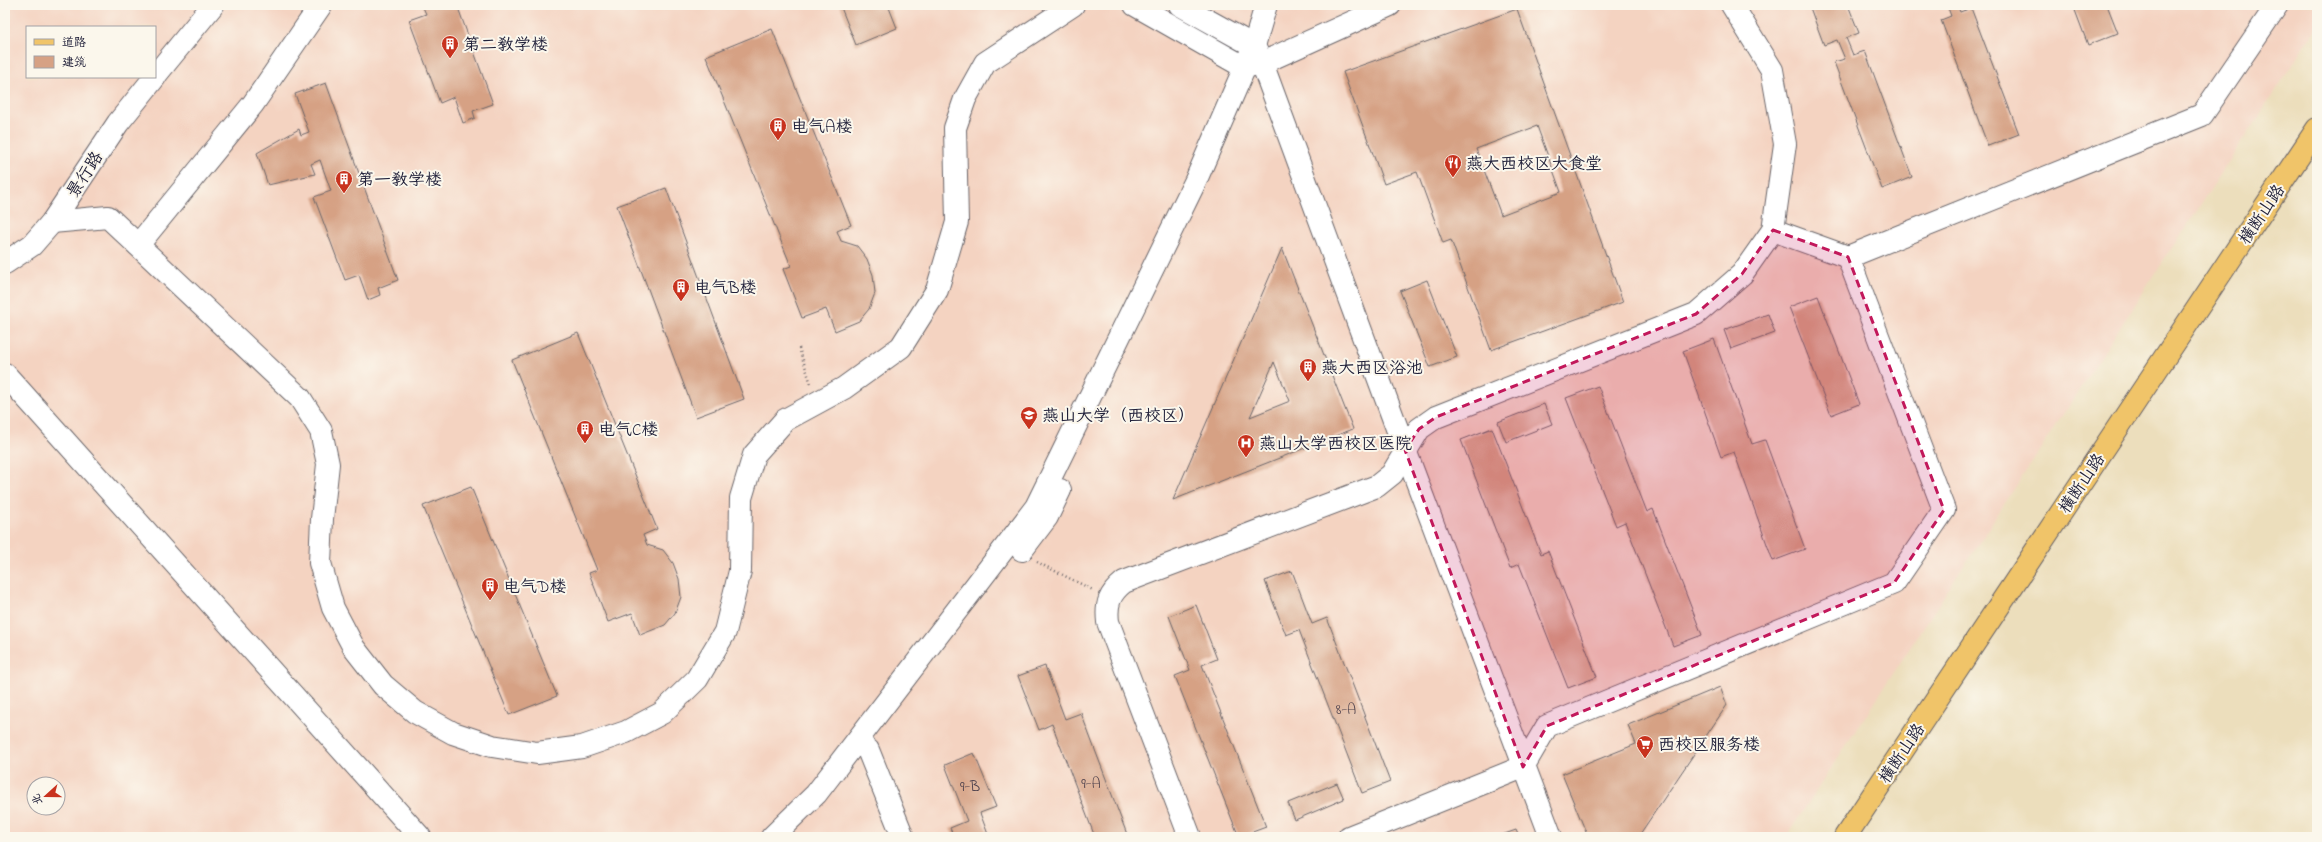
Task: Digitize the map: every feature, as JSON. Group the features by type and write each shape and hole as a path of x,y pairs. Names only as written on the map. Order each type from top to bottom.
{"main road":[{"name":"横断山路","path":"1845,837 2317,129"}],"street":[{"name":"景行路","path":"156,76 213,5"},
{"path":"138,245 253,104 321,5"},
{"path":"52,222 108,217 300,398 321,431 328,464 322,519 320,563 333,608 354,648 383,685 415,712 453,733 492,746 538,753 582,747 626,732 662,712 697,679 726,632 740,571 741,498 754,455 785,420 844,388 901,347 937,290 957,222 955,128 965,100 984,63 1072,5"},
{"path":"1135,5 1253,58 1390,5"},
{"path":"1180,5 1253,58 1551,837"},
{"path":"772,837 862,746 1020,553 1047,517 1210,184 1253,58 1266,5"},
{"path":"794,837 825,807 862,746 1036,507 1196,180 1253,58 1281,5"},
{"path":"1190,837 1108,622 1107,610 1109,599 1116,589 1124,582 1377,486 1392,474 1404,450 1419,429 1436,417 1696,314 1742,274 1773,230 1785,144 1772,70 1732,5"},
{"path":"1773,230 1848,257 2202,115 2277,5"},
{"name":"景行路","path":"5,263 32,245 52,222 118,123 154,78"},
{"path":"1349,837 1523,767 1547,726 1894,583 1944,510 1848,257"},
{"path":"5,374 420,837"},
{"path":"862,746 903,837"}],"path":[{"path":"799,348 818,402"},
{"path":"1020,553 1109,599"}],"highlighted area":[{"path":"1773,230 1848,257 1944,510 1894,583 1547,726 1523,767 1405,450 1419,429 1436,417 1696,314 1742,274"}],"shaded area":[{"name":"燕山大学（西校区）","path":"5,5 2317,5 2317,27 1786,837 5,837"}],"building":[{"name":"第二教学楼","path":"422,5 457,5 493,104 473,111 475,118 463,123 454,97 440,103 409,20 426,14"},
{"path":"840,5 888,5 897,28 856,45"},
{"path":"1809,5 1848,5 1859,33 1846,38 1853,55 1865,51 1912,177 1882,189 1834,62 1845,59 1837,40 1824,45"},
{"path":"1947,5 1957,5 1960,12 1971,8 2019,134 1988,146 1941,20 1951,16"},
{"path":"2073,5 2107,5 2118,33 2088,45"},
{"name":"燕大西校区大食堂","path":"1517,9 1623,302 1491,350 1451,240 1443,243 1417,172 1384,184 1343,72","holes":["1537,126 1561,192 1501,215 1476,149"]},
{"name":"电气A楼","path":"772,29 851,225 837,231 841,241 857,246 867,259 873,275 875,293 869,309 859,321 835,331 826,309 802,318 783,269 791,266 706,56"},
{"name":"第一教学楼","path":"326,83 398,280 378,288 380,295 368,300 359,275 345,280 314,197 331,191 320,160 311,164 315,174 268,185 257,153 299,129 301,135 309,132 295,94"},
{"name":"电气B楼","path":"666,188 744,399 696,417 617,206"},
{"name":"燕大西区浴池","path":"1282,248 1353,429 1173,500","holes":["1274,362 1290,401 1250,417"]},
{"path":"1427,280 1457,357 1430,367 1400,291"},
{"path":"1818,296 1859,404 1831,415 1789,307"},
{"path":"1768,314 1775,333 1731,349 1724,330"},
{"name":"电气C楼","path":"578,333 657,529 643,535 647,545 663,550 673,563 679,579 681,597 675,613 665,625 640,635 632,613 608,622 589,573 597,570 512,360"},
{"path":"1714,339 1752,444 1765,440 1805,549 1773,561 1734,452 1721,457 1683,351"},
{"path":"1598,386 1647,512 1653,509 1702,635 1673,646 1625,522 1616,526 1566,398"},
{"path":"1544,404 1552,424 1506,442 1498,422"},
{"path":"1492,428 1541,554 1548,551 1597,677 1568,688 1519,564 1510,568 1461,440"},
{"name":"电气D楼","path":"471,487 557,696 509,715 423,506"},
{"path":"1292,571 1312,624 1327,618 1390,782 1362,793 1299,630 1286,635 1265,581"},
{"path":"1196,605 1217,659 1202,665 1266,827 1239,837 1175,676 1190,670 1169,616"},
{"path":"1045,666 1065,719 1081,713 1128,837 1095,837 1052,724 1039,730 1018,676"},
{"name":"西校区服务楼","path":"1720,687 1727,705 1638,837 1588,837 1562,774 1636,744 1628,725"},
{"path":"974,753 996,807 980,813 989,837 954,837 950,828 967,821 945,765"},
{"path":"1337,783 1344,799 1295,820 1288,803"},
{"path":"1516,830 1519,837 1496,837"}],"place":[{"name":"第二教学楼","path":"450,59"},
{"name":"电气A楼","path":"778,141"},
{"name":"燕大西校区大食堂","path":"1453,178"},
{"name":"第一教学楼","path":"344,194"},
{"name":"电气B楼","path":"681,302"},
{"name":"燕大西区浴池","path":"1308,382"},
{"name":"燕山大学（西校区）","path":"1029,430"},
{"name":"电气C楼","path":"585,444"},
{"name":"燕山大学西校区医院","path":"1246,458"},
{"name":"电气D楼","path":"490,601"},
{"name":"西校区服务楼","path":"1645,759"}]}
